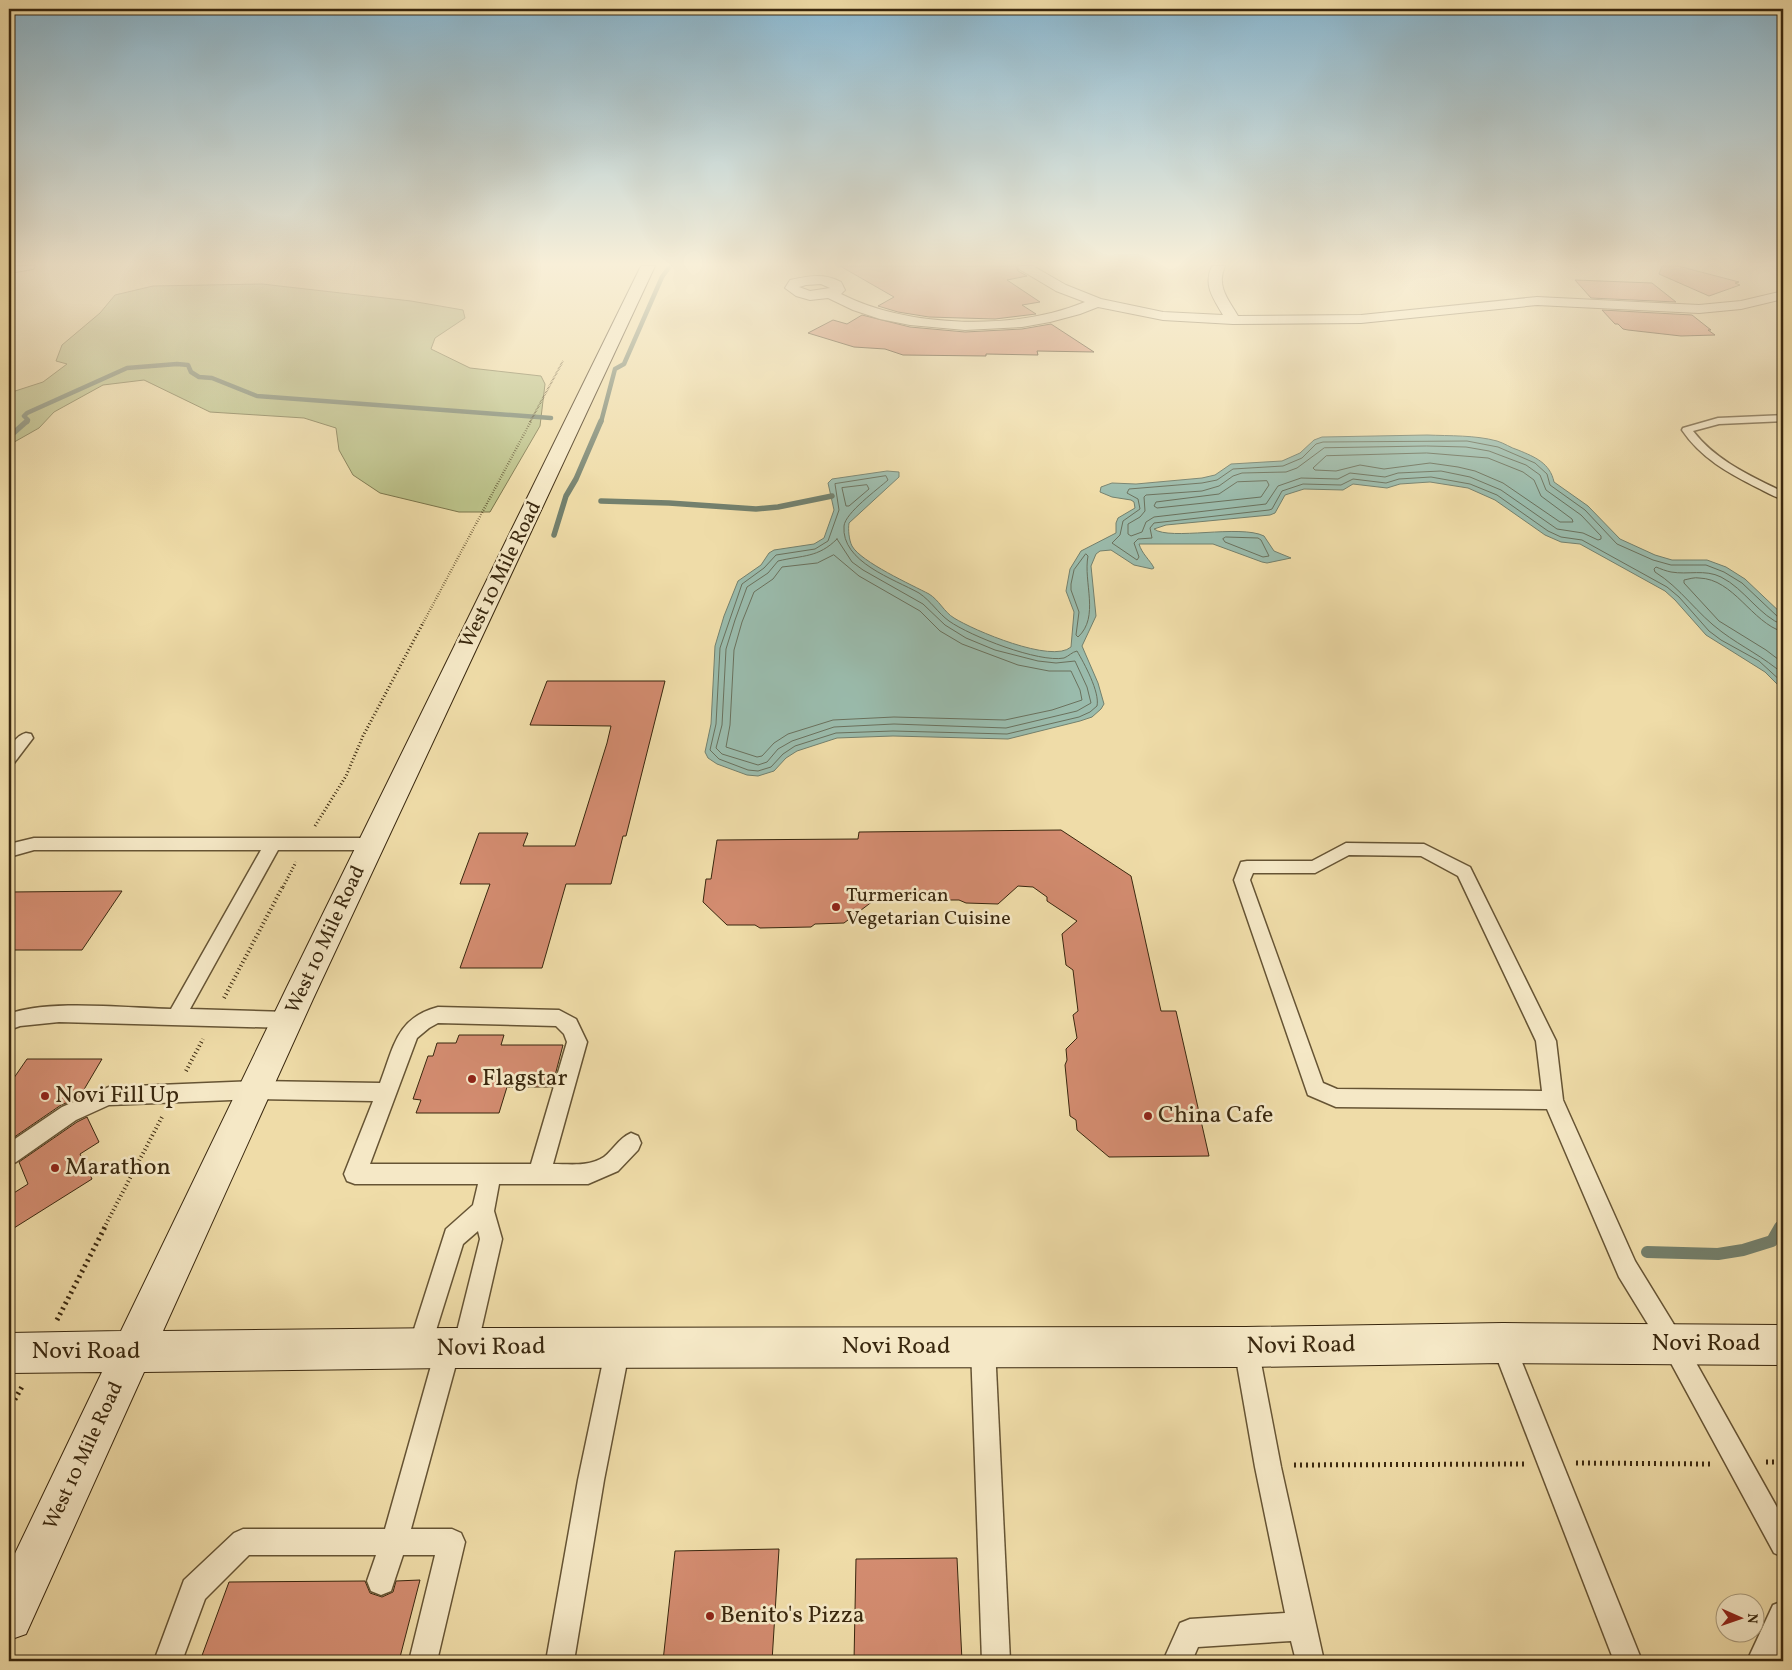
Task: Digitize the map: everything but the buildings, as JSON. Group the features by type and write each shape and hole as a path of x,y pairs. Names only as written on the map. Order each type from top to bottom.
{"main road":[{"name":"West 10 Mile Road","path":"9,1617 371,844 611,344"},
{"name":"Novi Road","path":"9,1353 618,1347 1246,1347 1503,1343 1783,1345"}],"lane":[{"path":"1783,418 1718,421 1687,430 1699,447 1713,458 1783,496"},
{"path":"9,759 26,738"},
{"path":"9,851 18,846 34,844 371,844"},
{"path":"176,1017 273,844"},
{"path":"1553,1100 1336,1098 1314,1089 1242,880 1247,867 1315,867 1346,849 1424,850 1464,872 1546,1041 1553,1100 1627,1268 1674,1344 1783,1544"},
{"path":"9,1022 19,1018 59,1014 288,1020"},
{"path":"539,1174 577,1042 573,1028 568,1022 559,1018 438,1015 429,1017 409,1033 355,1174 491,1174 539,1174 588,1174 611,1164 631,1142"},
{"path":"9,1155 73,1111 90,1102 109,1096 256,1090 387,1092"},
{"path":"444,1348 492,1239 483,1211 491,1174"},
{"path":"381,1581 394,1543 444,1348 454,1237 483,1211"},
{"path":"1503,1343 1628,1661"},
{"path":"560,1661 591,1480 618,1347"},
{"path":"1246,1347 1268,1467 1310,1661"},
{"path":"983,1348 996,1661"},
{"path":"168,1661 194,1590 243,1542 452,1542 423,1661"},
{"path":"1761,1661 1783,1615"},
{"path":"1177,1661 1190,1633 1302,1626"}],"path":[{"path":"462,552 563,361"},
{"path":"86,1265 159,1124"}],"green space":[{"path":"433,344 431,349 470,368 541,376 545,384 540,426 490,512 459,512 380,493 353,475 339,450 336,428 304,418 210,412 144,380 103,385 54,412 39,428 9,445 9,393 43,382 67,364 56,361 62,345"}],"water":[{"path":"1427,435 1489,439 1530,455 1545,465 1552,475 1554,482 1588,506 1620,539 1655,555 1672,560 1707,560 1726,567 1745,579 1783,615 1783,690 1765,672 1706,635 1665,591 1580,544 1561,542 1545,535 1495,500 1468,488 1430,482 1400,484 1387,488 1353,484 1343,490 1304,489 1285,495 1275,513 1270,515 1166,525 1154,529 1175,533 1253,533 1264,536 1274,551 1291,558 1267,563 1213,544 1139,544 1154,568 1152,569 1134,565 1111,550 1100,551 1096,554 1091,566 1096,616 1082,646 1098,683 1104,704 1092,717 1008,739 893,736 837,738 797,751 786,758 774,771 758,776 747,775 717,764 708,758 705,752 711,724 715,646 724,616 738,581 761,565 769,553 774,550 814,544 824,538 834,510 828,483 832,479 887,471 899,472 899,477 849,523 850,541 857,552 887,573 929,594 950,615 978,630 1031,648 1061,651 1071,647 1074,612 1066,591 1070,569 1081,551 1116,533 1118,518 1135,508 1134,502 1131,500 1112,497 1100,492 1101,487 1112,483 1136,484 1202,478 1215,475 1231,464 1282,461 1300,453 1314,440 1322,437"}],"waterway":[{"path":"601,422 615,369 624,364 633,344"},
{"path":"27,422 28,420 24,416 27,413 127,368 177,364 188,365 191,372 199,377 212,378 257,396 551,418"},
{"path":"9,437 27,421"},
{"path":"554,535 566,496 576,479 601,421"},
{"path":"601,501 669,503 756,509 778,507 832,496"},
{"path":"1779,1228 1783,1221"},
{"path":"1647,1252 1718,1254 1743,1250 1772,1241 1780,1227"}],"place":[{"name":"Turmerican Vegetarian Cuisine","path":"836,907"},
{"name":"Flagstar","path":"472,1079"},
{"name":"Novi Fill Up","path":"45,1096"},
{"name":"China Cafe","path":"1148,1116"},
{"name":"Marathon","path":"55,1168"},
{"name":"Benito's Pizza","path":"710,1616"}]}
